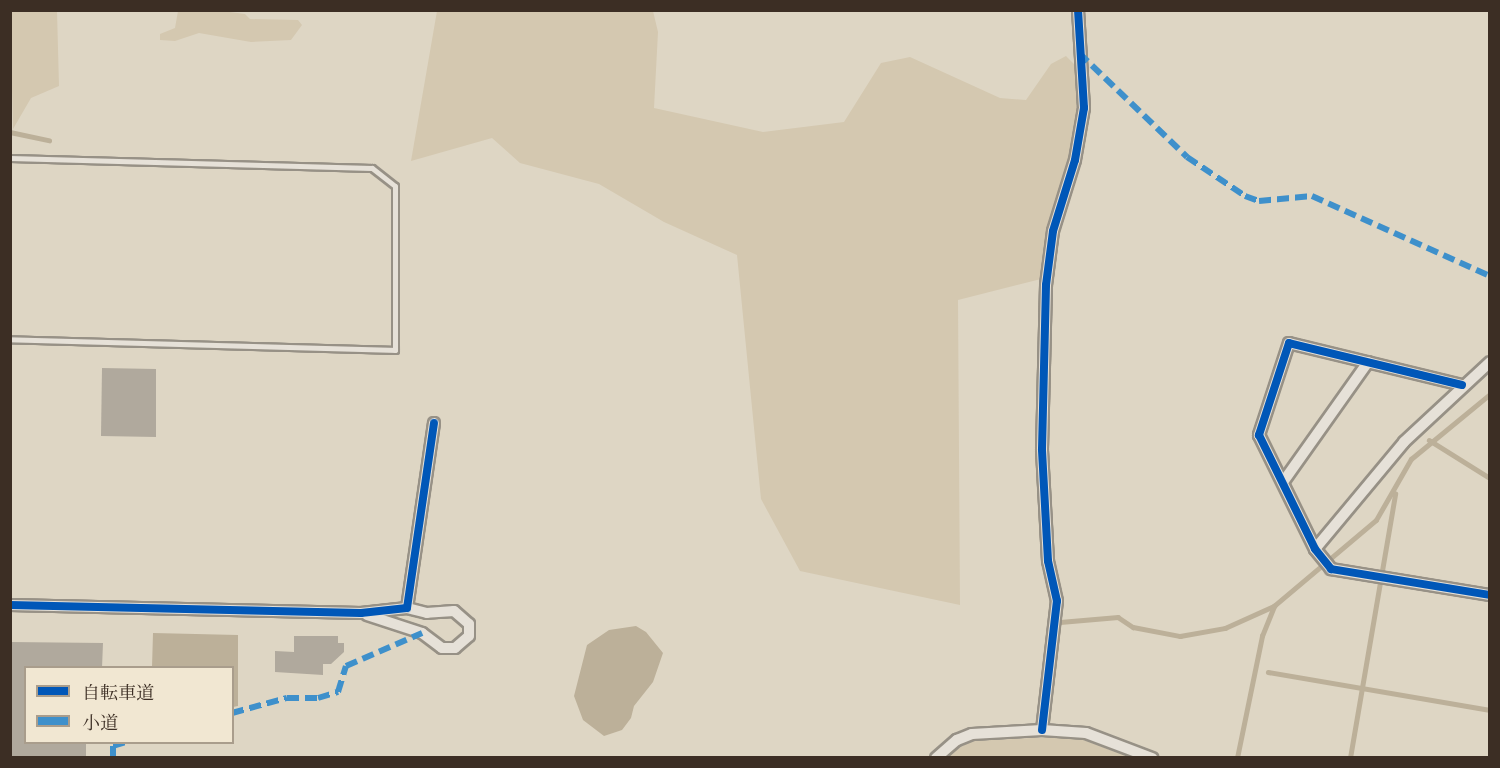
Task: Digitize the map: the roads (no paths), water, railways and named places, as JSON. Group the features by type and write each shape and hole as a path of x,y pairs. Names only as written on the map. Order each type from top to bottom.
{"street":[{"path":"1042,730 1057,600 1048,561 1042,449 1046,285 1053,231 1075,160 1084,108 1078,10"},
{"path":"1462,385 1289,343 1259,435 1263,449 1283,482 1318,552 1331,569 1490,595"},
{"path":"1283,482 1368,362"},
{"path":"1318,552 1404,442 1462,385 1490,362"},
{"path":"407,608 434,423"},
{"path":"10,605 361,613 407,608 427,613 454,611 469,624 469,636 455,648 442,648 422,633 361,613"},
{"path":"936,758 957,740 972,734 1042,730 1086,733 1152,758"}],"lane":[{"path":"10,158 372,168 395,186 395,350 10,339"}],"waterway":[{"path":"10,132 49,140"},
{"path":"1237,758 1262,636 1274,606 1376,520 1411,459 1490,394"},
{"path":"1429,440 1490,478"},
{"path":"1350,758 1395,494"},
{"path":"1060,622 1118,617 1133,627 1180,636 1225,628 1274,606"},
{"path":"1268,672 1490,710"}]}
